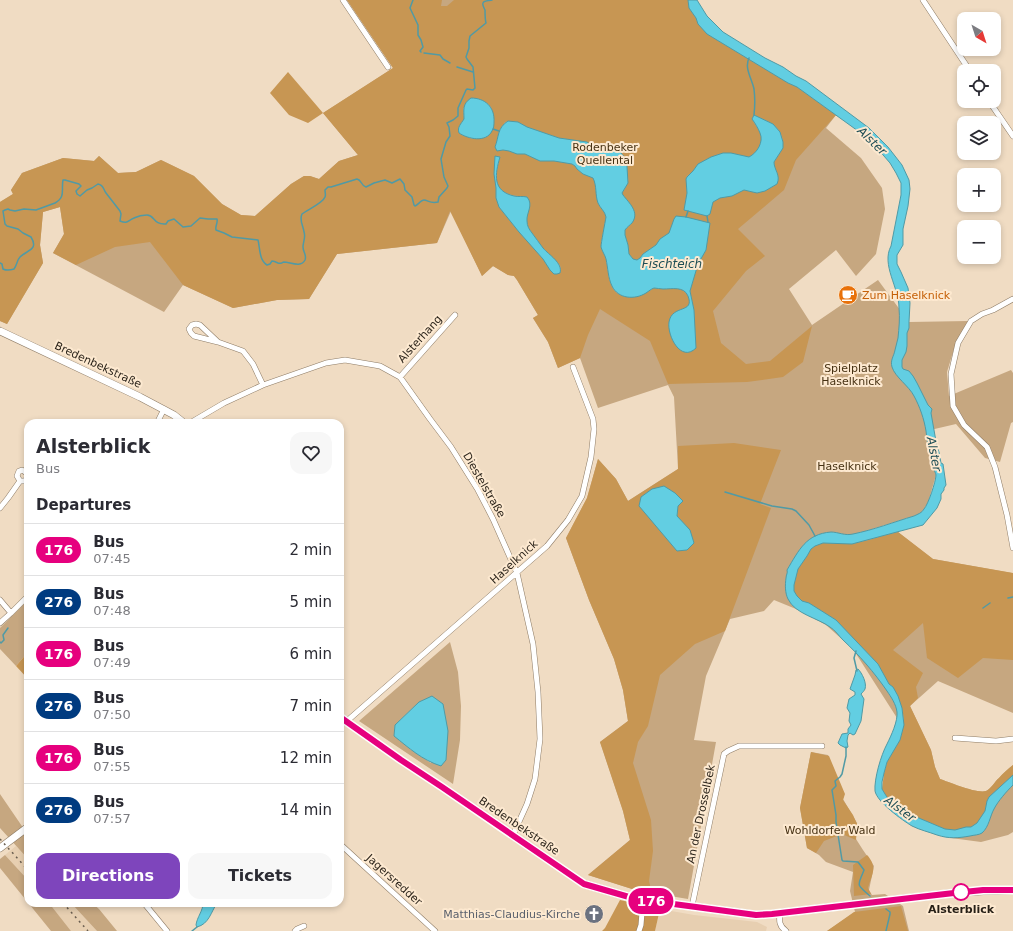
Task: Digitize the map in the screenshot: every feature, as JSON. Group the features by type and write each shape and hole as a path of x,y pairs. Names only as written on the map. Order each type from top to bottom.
{"street":[{"path":"343,0 388,67"},
{"path":"923,0 965,64"},
{"path":"994,108 1013,136"},
{"path":"1013,299 971,321 958,343 951,374 953,406 964,425 987,446 995,467 1007,515 1013,548"},
{"name":"Alsterhang","path":"400,377 455,315"},
{"path":"218,342 200,325 192,325 189,329 194,336 218,342 243,351 253,364 263,385"},
{"name":"Bredenbekstraße","path":"0,331 140,397 164,409 179,419"},
{"name":"Diestelstraße","path":"197,419 224,403 263,385 326,363 346,360 380,366 400,377 451,447 478,490 493,519 517,573 533,644 538,692 540,739 535,779 527,804 513,835"},
{"name":"Haselknick","path":"347,721 547,546 568,520 582,496 591,457 594,429 593,419 573,367"},
{"path":"159,419 164,409"},
{"path":"0,508 20,480 18,476 20,471 24,471"},
{"path":"20,480 24,481"},
{"path":"0,600 11,613"},
{"path":"0,623 24,600"},
{"name":"Bredenbekstraße","path":"344,719 401,760 584,884 636,899 748,915 780,913"},
{"path":"955,738 996,740 1013,739"},
{"name":"An der Drosselbek","path":"692,906 724,754 740,746 822,746"},
{"path":"0,848 24,830"},
{"name":"Jagersredder","path":"344,848 436,931"},
{"path":"786,931 780,926 780,913 983,890 1013,890"},
{"path":"639,931 641,926 643,900"},
{"path":"147,907 167,931"},
{"path":"295,931 304,926"}],"shaded area":[{"path":"16,846 24,855 24,876 5,855"},
{"path":"52,907 75,907 97,931 71,931"},
{"path":"660,909 694,915 757,922 767,927 766,931 655,931"}],"green space":[{"name":"Rodenbeker Quellental","path":"347,0 688,0 689,8 836,115 826,128 861,158 882,188 885,209 876,254 856,276 836,250 789,289 812,325 878,280 909,322 968,321 956,342 947,372 949,396 1011,370 1013,373 1013,422 1011,423 1000,462 985,458 956,424 926,431 929,451 936,475 928,503 921,513 866,531 898,532 933,559 1012,573 1013,713 938,681 910,706 931,750 935,767 940,779 976,791 986,791 990,789 997,779 1013,765 1013,832 1008,835 981,842 951,838 912,826 880,801 897,718 853,649 826,625 796,609 774,600 764,611 730,619 706,676 694,740 716,742 688,899 652,893 651,895 588,875 630,840 623,811 600,742 628,721 623,690 614,659 589,600 566,538 587,498 598,459 616,479 628,501 678,469 674,397 668,385 598,408 580,358 558,368 548,342 533,318 538,315 517,280 514,276 508,275 493,266 482,276 451,211 437,243 337,254 309,299 277,300 233,308 183,285 164,312 53,253 64,234 60,207 43,212 40,245 43,263 7,324 0,321 0,202 13,194 11,190 22,173 63,158 94,161 99,156 118,173 136,172 161,160 194,176 222,204 241,215 255,216 291,184 304,176 319,179 339,161 358,155 323,113 393,68"},
{"path":"347,0 442,0 441,6 447,6 454,0 688,0 689,8 698,24 707,34 797,87 836,115 796,160 784,190 738,229 765,256 746,271 713,311 721,343 746,364 770,361 812,326 803,362 783,377 747,382 668,384 650,341 600,309 588,335 580,358 558,368 548,342 533,318 538,315 517,280 514,276 508,275 493,266 482,276 450,211 437,243 337,254 309,299 277,300 233,308 183,285 150,242 115,247 76,265 53,253 64,234 60,207 43,212 40,245 43,263 7,324 0,321 0,202 13,194 11,190 22,173 63,158 94,161 99,156 118,173 136,172 161,160 194,176 222,204 241,215 255,216 291,184 304,176 319,179 339,161 358,155 323,113 393,68","holes":["487,103 491,107 493,112 486,137 472,139 462,135 464,119 463,108","754,115 773,124 782,136 783,141 781,152 774,164 777,173 774,186 757,193 744,190 732,196 720,198 713,202 708,216 684,210 687,193 686,179 698,164 723,153 731,153 749,157 757,150 761,136 752,119","505,122 518,122 527,127 559,138 587,142 602,149 604,152 615,148 620,151 626,163 628,178 627,185 622,193 632,223 625,229 625,235 629,254 633,259 637,260 640,258 643,254 656,245 660,239 669,233 674,219 710,223 706,250 698,264 690,291 694,310 696,348 679,310 687,308 690,302 688,296 682,290 654,288 643,294 631,296 623,296 614,290 609,279 606,259 601,247 606,217 598,203 593,178 583,174 572,164 554,161 540,161 525,154 517,154 495,147 499,131","495,156 500,157 497,171 497,183 504,191 518,196 528,227 543,248 560,265 561,269 559,273 557,274 550,270 543,259 499,207 495,180"]},
{"path":"288,72 323,113 308,123 289,115 270,93"},
{"path":"734,443 781,450 760,504 771,508 725,631 695,644 660,675 648,726 638,742 633,763 651,820 653,851 649,881 652,893 651,895 588,875 630,840 623,811 600,742 628,721 623,690 614,659 589,600 566,538 587,498 598,459 616,479 628,501 678,469 678,446","holes":["652,489 678,506 677,516 690,530 639,506 641,497"]},
{"path":"898,532 933,559 1013,573 1013,660 983,658 958,678 927,658 923,623 893,650 923,673 916,687 918,698 910,706 931,750 935,767 940,779 976,791 986,791 990,789 997,779 1013,765 1013,775 989,797 985,811 977,823 971,827 955,830 945,829 914,816 889,800 882,789 884,773 887,762 900,740 904,719 902,708 893,687 889,684 878,664 836,620 809,603 802,601 794,591 798,569 811,549 815,546 823,543 852,544"},
{"path":"24,604 24,657 16,666 0,649 0,628"},
{"path":"450,642 458,672 461,706 460,740 453,784 359,721","holes":["419,702 431,763 410,749 394,735 395,725"]},
{"path":"24,657 24,675 16,666"},
{"name":"Wohldorfer Wald","path":"811,752 828,755 844,795 843,799 857,823 856,839 874,866 869,890 872,895 885,894 903,906 909,931 827,931 855,912 850,891 853,872 826,862 819,855 807,848 800,808"},
{"path":"811,752 829,756 845,794 843,800 857,824 856,840 842,834 824,841 816,853 807,848 800,808"},
{"path":"0,794 24,829 24,855 0,828"},
{"path":"5,855 24,876 24,898 0,868 0,859"},
{"path":"867,855 873,867 868,888 871,894 854,896 853,865"},
{"path":"620,900 660,909 655,931 602,931"},
{"path":"901,906 908,931 827,931 854,912"},
{"path":"31,907 52,907 71,931 51,931"},
{"path":"75,907 97,907 117,931 97,931"}],"water":[{"name":"Alster","path":"688,0 697,0 707,16 723,32 806,81 869,128 888,147 902,165 909,180 910,189 903,229 903,245 897,255 897,264 908,288 910,303 907,346 902,360 902,367 903,369 909,371 913,376 928,405 932,409 931,413 937,447 941,463 943,464 946,485 941,494 941,499 937,508 923,525 852,544 823,543 815,546 811,549 798,569 794,591 802,601 809,603 836,620 878,664 889,684 893,687 898,696 902,708 904,725 900,740 887,762 882,782 882,789 889,800 914,816 945,829 955,830 971,827 977,823 985,811 989,797 1013,775 1013,785 998,803 982,833 950,838 921,830 902,820 880,800 875,791 877,774 880,761 892,733 897,712 892,698 872,670 832,628 801,612 791,604 786,592 785,583 787,570 804,544 809,540 822,533 831,532 847,535 914,516 926,507 935,482 936,474 920,409 912,392 896,374 892,367 892,360 898,338 899,312 898,300 889,268 888,253 891,246 901,195 901,183 890,163 871,141 858,131 797,87 707,34 698,24 689,8"},
{"path":"471,98 476,98 485,102 493,112 493,129 486,137 477,139 467,137 459,133 459,127 464,119 465,105"},
{"path":"754,115 773,124 780,132 783,148 774,162 778,175 777,184 765,191 757,193 744,190 732,196 720,198 713,202 710,214 707,216 684,210 687,193 686,179 698,164 723,153 731,153 749,157 757,150 761,136 752,119"},
{"name":"Fischteich","path":"508,121 518,122 527,127 559,138 587,142 602,149 604,152 617,148 625,158 627,164 628,183 622,193 631,204 635,215 632,223 625,230 629,254 633,259 637,260 640,258 643,254 656,245 660,239 669,233 676,216 710,223 706,250 698,264 690,291 694,310 696,348 690,352 680,350 676,346 670,334 669,322 671,316 686,307 689,302 688,296 684,291 681,289 654,288 637,297 627,297 618,294 612,286 606,259 601,247 606,217 598,203 593,178 583,174 572,164 554,161 540,161 525,154 517,154 503,150 497,151 495,147 499,133 504,124"},
{"path":"495,156 500,157 496,175 499,186 507,194 527,197 530,203 527,218 528,227 543,248 558,263 560,273 554,274 550,270 543,259 499,207 496,198 494,174"},
{"path":"664,486 675,493 683,501 678,506 677,516 690,530 694,543 687,550 677,551 639,506 641,497 652,489"},
{"path":"858,669 865,681 865,689 861,694 864,699 861,721 855,734 853,735 850,733 848,735 848,747 846,748 838,743 842,734 848,733 848,729 851,725 849,721 850,713 847,708 849,699 855,695 855,692 850,689 856,670"},
{"path":"432,696 443,704 448,731 446,760 441,766 422,757 394,736 395,725 419,702"},
{"path":"202,907 215,907 207,920 197,927 196,925"}],"waterway":[{"path":"413,0 410,8 418,25 418,35 423,47 420,51 421,52"},
{"path":"0,263 2,264 3,269 14,269 19,258 34,245 31,237 18,229 5,224 3,211 8,209 15,211 24,209 36,210 55,203 62,196 63,180 79,184 81,186 76,191 80,196 98,184 101,185 120,211 120,221 123,222 142,215 150,215 156,222 166,224 168,221 174,219 183,227 191,226 200,218 217,219 216,230 232,237 258,240 262,260 267,265 272,261 301,264 305,260 303,247 305,236 301,216 324,199 325,190 328,187 357,179 366,187 385,180 392,183 400,179 404,184 405,190 412,197 415,206 424,200 433,203 438,202 439,197 448,186 444,177 441,159 446,142 450,136 447,123 458,116 458,108 466,90 473,90 475,88 473,67 466,57 469,48 470,36 486,23 483,4 485,1 492,0"},
{"path":"424,53 440,55 443,59 450,63"},
{"path":"749,58 747,66 753,85 755,105 754,115"},
{"path":"457,67 473,72"},
{"path":"493,129 499,131"},
{"path":"686,217 688,211"},
{"path":"707,216 708,222"},
{"path":"725,492 772,506 792,509 796,511 809,525 815,536"},
{"path":"1008,598 1013,597"},
{"path":"983,608 990,603"},
{"path":"0,642 1,643 4,640 3,635 8,628"},
{"path":"856,651 854,658 857,671"},
{"path":"846,747 846,756 842,774 835,781 836,786 832,790 842,860 858,862 864,870 859,884 870,896"},
{"path":"886,909 890,912 886,931"},
{"path":"192,931 197,927"}],"railway":[{"path":"0,839 24,866"},
{"path":"67,907 88,931"}],"bus line":[{"name":"176","path":"344,719 401,760 584,884 636,899 756,915 983,890 1013,890"}],"place":[{"name":"Zum Haselknick","path":"848,295"},
{"name":"Alsterblick","path":"961,892"},
{"name":"Matthias-Claudius-Kirche","path":"594,914"}],"park label":[{"name":"Spielplatz Haselknick","path":"851,374"}]}
